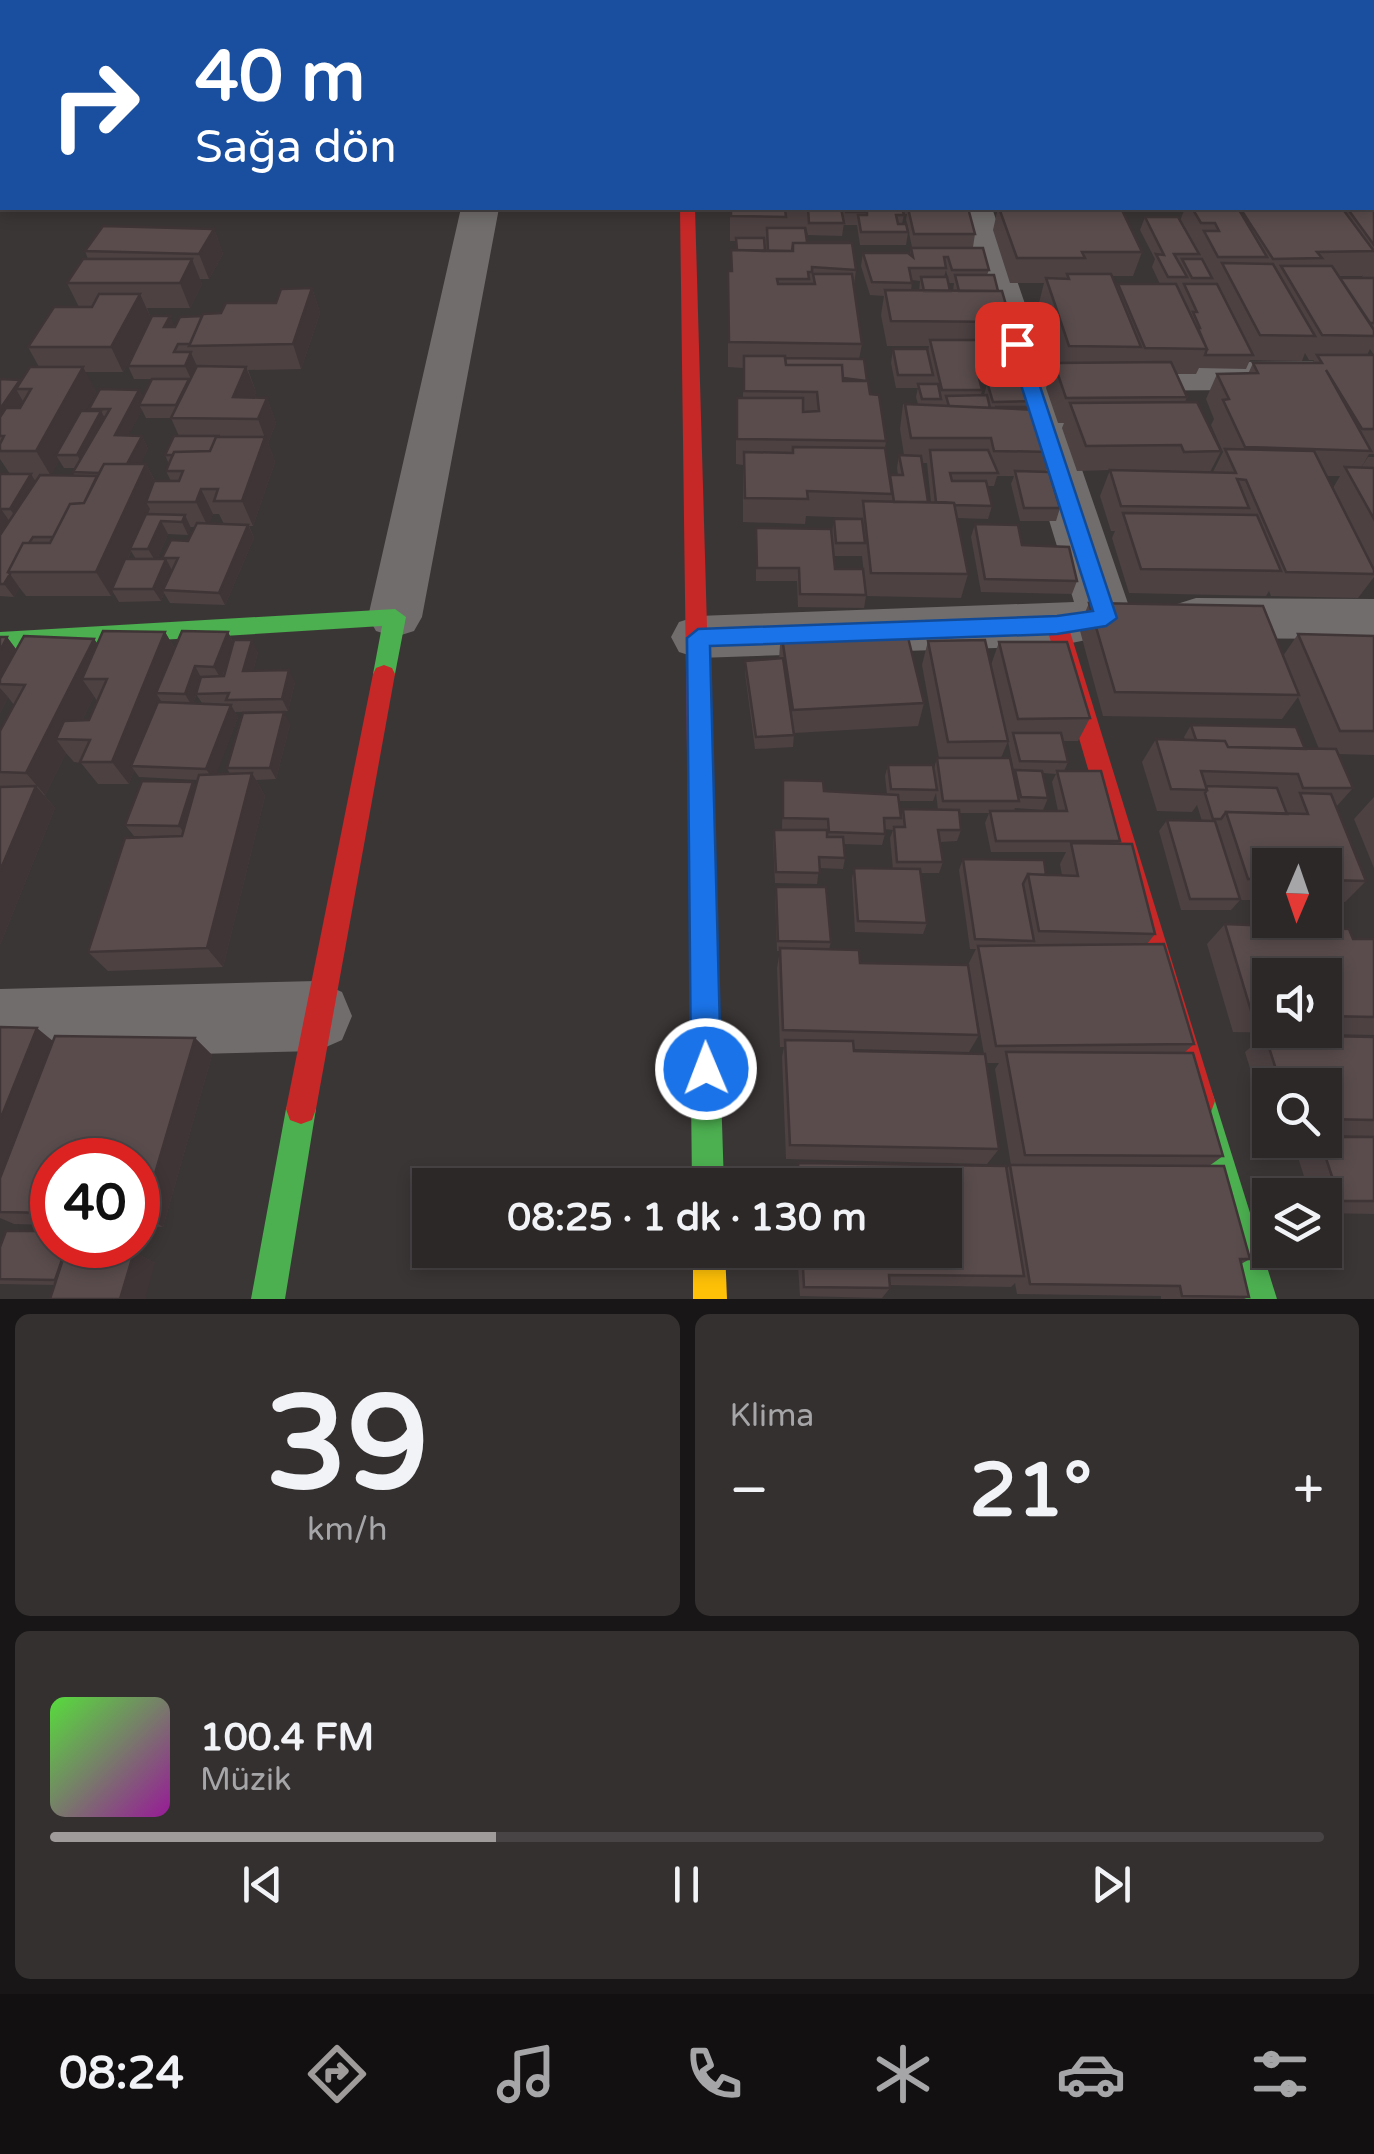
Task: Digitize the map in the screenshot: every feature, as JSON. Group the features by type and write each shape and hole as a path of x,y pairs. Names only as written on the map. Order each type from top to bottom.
{"street":[{"path":"268,1299 316,1016 480,210"},
{"path":"687,210 708,1168"},
{"path":"973,210 1028,377 1082,621 1260,1299"},
{"path":"1028,377 1374,374"},
{"path":"0,640 394,617"},
{"path":"698,638 1082,621 1374,619"},
{"path":"0,1024 316,1016"},
{"path":"709,1268 710,1299"}],"building":[{"path":"731,210 785,210 786,217 731,216"},
{"path":"808,210 841,210 844,223 809,223"},
{"path":"903,210 904,215 896,215 898,224 906,224 908,232 861,232 858,215 867,212 846,212"},
{"path":"908,210 969,210 975,234 914,234"},
{"path":"1000,210 1122,210 1142,252 1082,252 1085,258 1017,258"},
{"path":"1193,210 1239,210 1267,257 1218,257 1204,231 1219,231 1215,223 1201,223"},
{"path":"1241,210 1343,210 1374,251 1317,252 1322,258 1273,259"},
{"path":"1348,210 1374,210 1374,245"},
{"path":"1145,217 1178,217 1199,254 1174,254 1187,277 1168,277 1156,254 1164,255"},
{"path":"103,226 214,229 199,254 85,251"},
{"path":"767,228 805,228 807,242 848,243 793,243 792,251 768,251"},
{"path":"736,238 764,238 765,251 737,250"},
{"path":"793,243 852,243 856,270 812,267 809,279 777,279 778,284 815,284 813,274 852,274 862,344 729,342 731,250 793,251"},
{"path":"911,248 983,248 989,270 952,270 948,257 944,257 946,268 909,268 912,283 872,282 863,253 908,253 913,257"},
{"path":"83,259 192,259 180,283 67,283"},
{"path":"1182,259 1202,259 1212,278 1192,278"},
{"path":"1222,263 1273,264 1315,336 1260,335"},
{"path":"1281,266 1332,266 1374,330 1374,336 1322,335"},
{"path":"1067,274 1111,274 1141,347 1069,346 1046,278 1069,279"},
{"path":"955,275 994,275 998,291 959,291"},
{"path":"921,277 947,277 950,291 924,291"},
{"path":"1340,278 1374,278 1374,323 1370,323"},
{"path":"1118,284 1176,284 1207,349 1145,348"},
{"path":"1184,284 1217,284 1253,355 1205,355 1207,349 1193,312 1197,312"},
{"path":"312,288 293,344 189,346 203,314 221,313 226,303 276,303 281,289"},
{"path":"885,290 1002,291 1011,322 891,321"},
{"path":"99,294 140,294 111,347 28,347 54,307 92,307"},
{"path":"152,316 170,316 164,327 175,327 180,317 202,316 190,344 178,344 174,352 191,352 185,366 128,366"},
{"path":"930,340 1014,340 1023,371 977,370 982,390 942,390"},
{"path":"893,349 927,349 933,375 898,375"},
{"path":"1317,355 1374,355 1374,429 1362,429 1326,370 1371,451 1245,447 1223,400 1229,399 1217,374 1258,373 1253,363 1322,363"},
{"path":"744,356 785,356 786,365 842,365 843,381 868,381 870,394 879,395 886,441 737,439 737,398 803,398 803,412 819,411 817,392 744,391"},
{"path":"785,358 864,359 867,381 843,378 842,365 786,365"},
{"path":"1171,362 1187,397 1066,398 1054,363"},
{"path":"197,366 246,367 233,397 267,398 258,419 171,418"},
{"path":"30,367 83,367 36,451 0,451 4,436 0,436 0,417 6,408 20,408 31,389 16,389"},
{"path":"0,379 20,380 0,409"},
{"path":"152,379 189,379 176,405 139,405"},
{"path":"987,382 1029,382 1036,401 993,402"},
{"path":"918,384 938,384 941,399 922,399"},
{"path":"100,389 139,390 115,435 142,436 127,464 104,464 99,473 73,472 110,409 89,409"},
{"path":"987,395 990,408 949,406 946,396"},
{"path":"1197,402 1221,451 1184,452 1181,445 1086,446 1070,403"},
{"path":"905,404 1041,410 1053,452 994,451 991,438 911,438"},
{"path":"1036,407 1036,410 996,408"},
{"path":"81,411 101,411 77,455 56,455"},
{"path":"174,436 220,436 210,451 165,455"},
{"path":"216,437 265,437 242,501 214,501 218,489 201,489 196,502 146,502 154,481 179,481 183,471 166,471 174,452 210,451"},
{"path":"793,447 885,448 892,494 807,491 808,499 745,498 744,452 793,453"},
{"path":"1225,449 1314,451 1374,574 1286,572 1246,480 1237,479 1249,508 1121,506 1110,470 1236,473"},
{"path":"930,450 988,450 998,473 950,473 952,481 986,481 992,506 936,502"},
{"path":"899,455 921,456 928,502 894,502 890,475 903,475"},
{"path":"104,464 146,464 96,572 8,572 23,543 50,543 70,504 84,503"},
{"path":"1345,467 1374,468 1374,519"},
{"path":"1015,471 1049,472 1060,508 1024,508"},
{"path":"0,474 31,474 10,509 0,512"},
{"path":"40,475 97,476 84,503 70,504 53,537 33,537 29,543 23,543 10,574 0,584 0,535"},
{"path":"863,501 954,503 968,574 871,573"},
{"path":"1123,513 1257,515 1281,571 1141,569"},
{"path":"146,514 185,515 182,522 161,521 148,549 130,549"},
{"path":"834,519 862,519 865,543 836,543"},
{"path":"197,523 248,525 219,593 163,590 178,558 162,558 171,540 188,541"},
{"path":"975,524 1018,525 1022,545 1069,547 1077,581 985,579"},
{"path":"756,528 831,529 835,569 863,569 866,595 800,594 799,568 757,568"},
{"path":"125,559 166,559 153,589 112,589"},
{"path":"1089,603 1263,606 1299,695 1115,692"},
{"path":"905,625 924,703 793,710 781,631"},
{"path":"103,631 165,632 112,762 80,762 90,740 56,739 64,721 89,720 107,679 82,679"},
{"path":"182,631 228,632 214,667 195,666 185,694 156,693"},
{"path":"1298,634 1374,636 1374,731 1340,731"},
{"path":"24,636 94,639 26,773 0,772 0,731 25,685 0,684 0,679"},
{"path":"234,640 252,640 243,671 289,670 282,699 226,700 229,693 196,694 201,677 224,676"},
{"path":"985,640 1008,741 948,742 928,641"},
{"path":"999,642 1067,642 1090,718 1018,719"},
{"path":"783,658 794,735 756,737 745,661"},
{"path":"158,702 231,705 206,769 131,766"},
{"path":"284,712 270,768 227,768 243,713"},
{"path":"1191,725 1296,727 1305,749 1228,747 1225,741 1196,740"},
{"path":"1013,733 1061,733 1068,762 1020,761"},
{"path":"1156,739 1225,741 1228,747 1336,749 1353,788 1303,788 1298,774 1201,771 1207,790 1171,789"},
{"path":"937,758 1010,758 1019,801 943,801"},
{"path":"888,765 933,765 937,790 891,789"},
{"path":"1015,770 1042,771 1048,798 1021,797"},
{"path":"1057,771 1101,771 1120,841 996,841 990,811 1067,811"},
{"path":"252,773 207,948 88,952 125,838 182,836 199,775"},
{"path":"783,780 823,781 824,791 898,795 901,818 884,818 885,834 829,832 828,819 783,818"},
{"path":"142,781 193,782 179,826 125,825"},
{"path":"36,786 0,871 0,787"},
{"path":"1206,786 1277,788 1287,814 1226,812 1221,819 1213,819"},
{"path":"1300,793 1331,794 1366,881 1342,880 1342,848 1252,848 1252,879 1248,879 1226,812 1308,814"},
{"path":"903,809 959,810 961,830 938,830 943,862 897,862 894,827 905,827"},
{"path":"1167,820 1215,821 1240,899 1190,899"},
{"path":"774,830 827,830 827,837 843,837 845,858 819,857 820,873 776,872"},
{"path":"1071,843 1132,844 1155,934 1039,931 1028,874 1078,876"},
{"path":"963,859 1044,860 1046,875 1028,874 1023,884 1034,941 975,939"},
{"path":"854,868 920,869 927,923 858,921"},
{"path":"776,887 826,887 831,942 778,941"},
{"path":"1225,924 1252,925 1252,938 1342,938 1342,929 1349,929 1353,939 1374,939 1374,1017 1342,1016 1342,958 1252,958 1252,1014"},
{"path":"1164,944 1194,1044 996,1046 978,946"},
{"path":"780,948 859,950 860,963 968,965 979,1035 783,1030"},
{"path":"0,1027 37,1028 0,1120"},
{"path":"55,1036 195,1038 160,1156 160,1138 30,1138 30,1213 0,1212 0,1178"},
{"path":"1342,1036 1374,1037 1374,1120 1342,1119 1342,1068 1276,1068 1269,1048 1342,1048"},
{"path":"785,1040 853,1041 854,1051 985,1054 999,1149 790,1145"},
{"path":"1006,1052 1193,1053 1223,1156 1025,1155"},
{"path":"1342,1137 1374,1137 1374,1201 1342,1201 1342,1178 1332,1178 1326,1158 1342,1158"},
{"path":"798,1163 1006,1166 1024,1276 889,1275 890,1288 804,1287 803,1268 962,1268 962,1168 798,1168"},
{"path":"1010,1165 1224,1166 1250,1259 1240,1259 1249,1297 1182,1296 1180,1286 1030,1284"},
{"path":"6,1231 30,1231 30,1268 59,1268 55,1280 0,1279 0,1247"},
{"path":"60,1268 129,1268 120,1299 50,1299"}],"traffic: fast":[{"path":"0,641 395,617 384,674"},
{"path":"702,907 708,1168"},
{"path":"1200,1101 1260,1299"},
{"path":"268,1299 301,1109"}],"traffic: slow":[{"path":"709,1268 710,1299"}],"traffic: jam":[{"path":"687,210 702,907"},
{"path":"1057,625 1200,1101"},
{"path":"301,1109 384,674"}],"route":[{"path":"706,1069 698,638 1057,625 1106,618 1017,344"}]}
